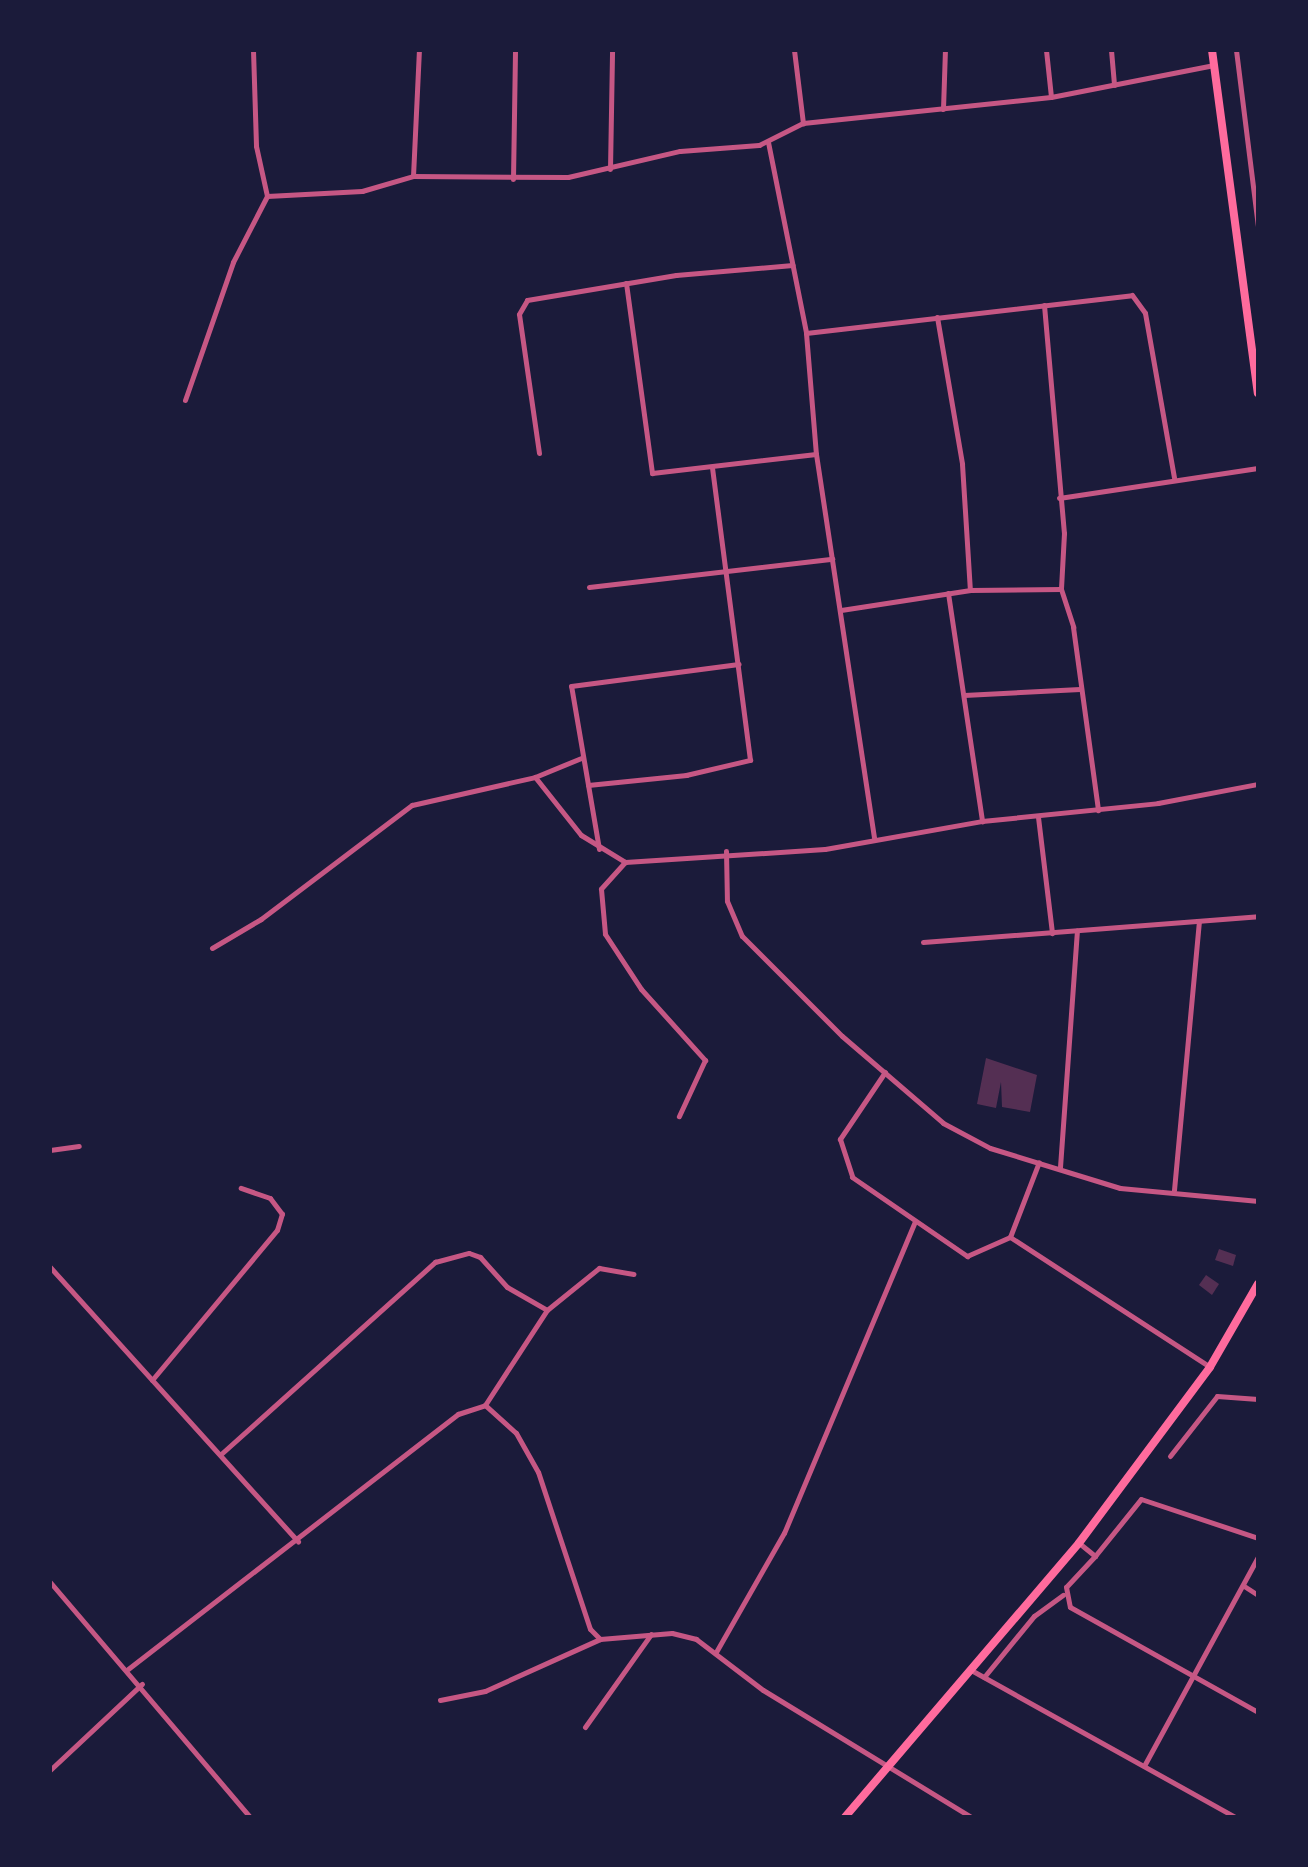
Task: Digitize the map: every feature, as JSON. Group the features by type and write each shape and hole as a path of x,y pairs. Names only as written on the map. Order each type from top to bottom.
{"main road":[{"path":"1212,50 1258,394"},
{"path":"845,1817 1079,1543 1210,1367 1258,1284"}],"street":[{"path":"186,400 233,262 267,196 256,146 253,50"},
{"path":"413,176 419,50"},
{"path":"512,180 514,50"},
{"path":"610,169 612,50"},
{"path":"794,50 803,123"},
{"path":"943,109 945,50"},
{"path":"1046,50 1051,97"},
{"path":"1110,50 1114,85"},
{"path":"1236,50 1258,226"},
{"path":"267,196 362,190 413,176 512,180 610,169 680,151 768,142 803,123 1051,97 1214,65"},
{"path":"768,142 806,333 816,454 874,838"},
{"path":"539,453 518,314 527,300 543,294 626,282 792,265"},
{"path":"626,282 650,470 662,474 816,454"},
{"path":"806,333 1120,293 1140,303 1174,477"},
{"path":"1044,305 1061,589 1098,810"},
{"path":"1246,308 1258,308"},
{"path":"937,317 962,464 970,590"},
{"path":"588,785 750,760 712,468"},
{"path":"1058,498 1174,477 1258,468"},
{"path":"588,586 832,559"},
{"path":"841,610 970,590 1061,589"},
{"path":"948,593 982,821"},
{"path":"598,849 571,686 577,682 739,664"},
{"path":"962,695 1080,689"},
{"path":"212,948 412,804 535,777 581,758"},
{"path":"535,777 598,849 625,862 726,851 825,850 982,821 1098,810 1258,784"},
{"path":"1038,816 1052,933"},
{"path":"726,851 727,900 742,936 885,1072 944,1122 990,1148 1120,1188 1174,1190 1258,1201"},
{"path":"625,862 601,889 606,934 619,960 704,1060 679,1116"},
{"path":"923,942 1258,916"},
{"path":"1174,1190 1199,922"},
{"path":"1060,1168 1077,931"},
{"path":"885,1072 840,1138 852,1177 967,1256 1010,1238 1040,1162"},
{"path":"50,1150 79,1146"},
{"path":"152,1380 277,1230 282,1214 270,1198 241,1188"},
{"path":"716,1652 784,1532 915,1222"},
{"path":"1010,1238 1210,1367"},
{"path":"221,1454 436,1262 458,1254 480,1257 507,1287 548,1310"},
{"path":"50,1267 298,1541"},
{"path":"128,1669 209,1602 298,1541 458,1414 485,1405 548,1310 599,1268 633,1274"},
{"path":"1170,1456 1217,1396 1258,1399"},
{"path":"485,1405 516,1433 538,1472 578,1598 600,1639"},
{"path":"984,1677 1034,1616 1062,1595 1141,1498 1258,1538"},
{"path":"1079,1543 1095,1556"},
{"path":"1145,1764 1258,1557"},
{"path":"50,1582 142,1684 250,1817"},
{"path":"1244,1586 1258,1594"},
{"path":"1062,1595 1118,1639 1258,1712"},
{"path":"440,1700 485,1691 600,1639 672,1632 716,1652 763,1690 970,1817"},
{"path":"585,1726 651,1634"},
{"path":"969,1669 1235,1817"},
{"path":"50,1770 142,1684"}],"building":[{"path":"986,1058 1037,1075 1030,1112 1002,1107 1001,1082 996,1108 977,1104"},
{"path":"1219,1249 1236,1255 1233,1266 1215,1260"},
{"path":"1206,1275 1219,1284 1212,1295 1199,1285"}]}
